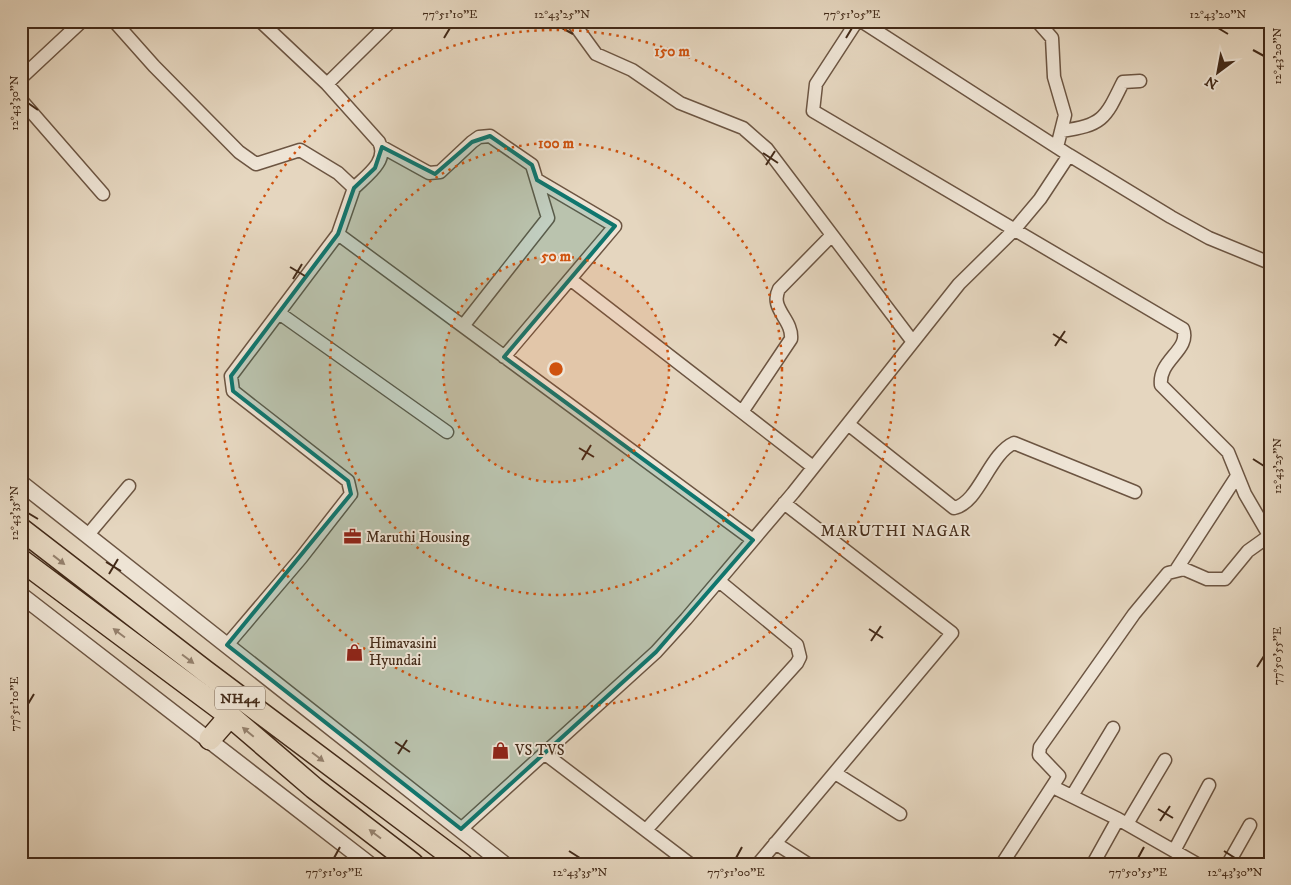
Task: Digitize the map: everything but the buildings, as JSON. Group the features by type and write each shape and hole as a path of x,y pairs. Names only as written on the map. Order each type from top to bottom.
{"highway":[{"name":"NH44","path":"21,529 205,671 462,864"},
{"name":"NH44","path":"21,560 230,716 314,788 413,864"},
{"path":"210,739 230,716"}],"street":[{"path":"21,78 82,21"},
{"path":"114,21 154,66 239,152 256,164 300,150 332,169 354,188"},
{"path":"260,21 327,84 382,147 429,173 435,174 440,172 472,142 479,137 490,136 532,165 548,218 463,326"},
{"path":"327,84 391,21"},
{"path":"572,21 596,54 632,70 680,104 743,128 754,136 767,149 913,342"},
{"path":"1002,864 1059,776 1039,755 1040,747 1134,614 1168,573 1176,570 1189,570 1207,579 1225,579 1248,551 1269,536 1237,476 1228,452 1180,407 1161,385 1162,370 1182,345 1183,329 814,111 816,84 859,21 1069,155 1187,225 1270,263"},
{"path":"1037,21 1052,38 1054,77 1065,116 1057,147"},
{"path":"1061,131 1089,127 1107,114 1123,82 1140,81"},
{"path":"21,100 104,194"},
{"path":"227,645 301,558 351,494 348,480 232,391 231,376 338,234 354,188 375,168 380,159 382,147"},
{"path":"460,829 656,652 784,503 959,284 1014,230 1040,200 1069,155"},
{"path":"504,357 615,226 537,180"},
{"path":"338,234 753,540"},
{"path":"742,412 791,339 790,328 776,304 775,298 779,289 832,235"},
{"path":"570,279 813,467"},
{"path":"279,313 448,432"},
{"path":"848,424 954,508 966,502 1002,452 1014,443 1135,492"},
{"path":"1176,570 1237,476"},
{"path":"21,483 504,864"},
{"path":"87,536 129,486"},
{"path":"758,864 952,633 784,503"},
{"path":"646,830 797,663 800,657 797,645 718,581"},
{"path":"21,595 210,739 369,864"},
{"path":"1072,796 1113,728"},
{"path":"544,753 690,864"},
{"path":"1093,864 1165,760"},
{"path":"835,773 900,814"},
{"path":"1174,851 1209,786"},
{"path":"1053,787 1123,822 1196,864"},
{"path":"1228,864 1250,825"},
{"path":"775,843 808,864"}],"highlighted area":[{"path":"490,136 532,165 537,180 615,226 504,357 753,540 656,652 461,829 227,645 351,494 348,481 233,391 231,376 338,234 354,188 375,168 382,147 435,174 472,142"}],"place":[{"name":"Maruthi Housing","path":"352,537"},
{"name":"Himavasini Hyundai","path":"355,652"},
{"name":"VS TVS","path":"501,750"}],"district":[{"name":"MARUTHI NAGAR","path":"896,530"}]}
